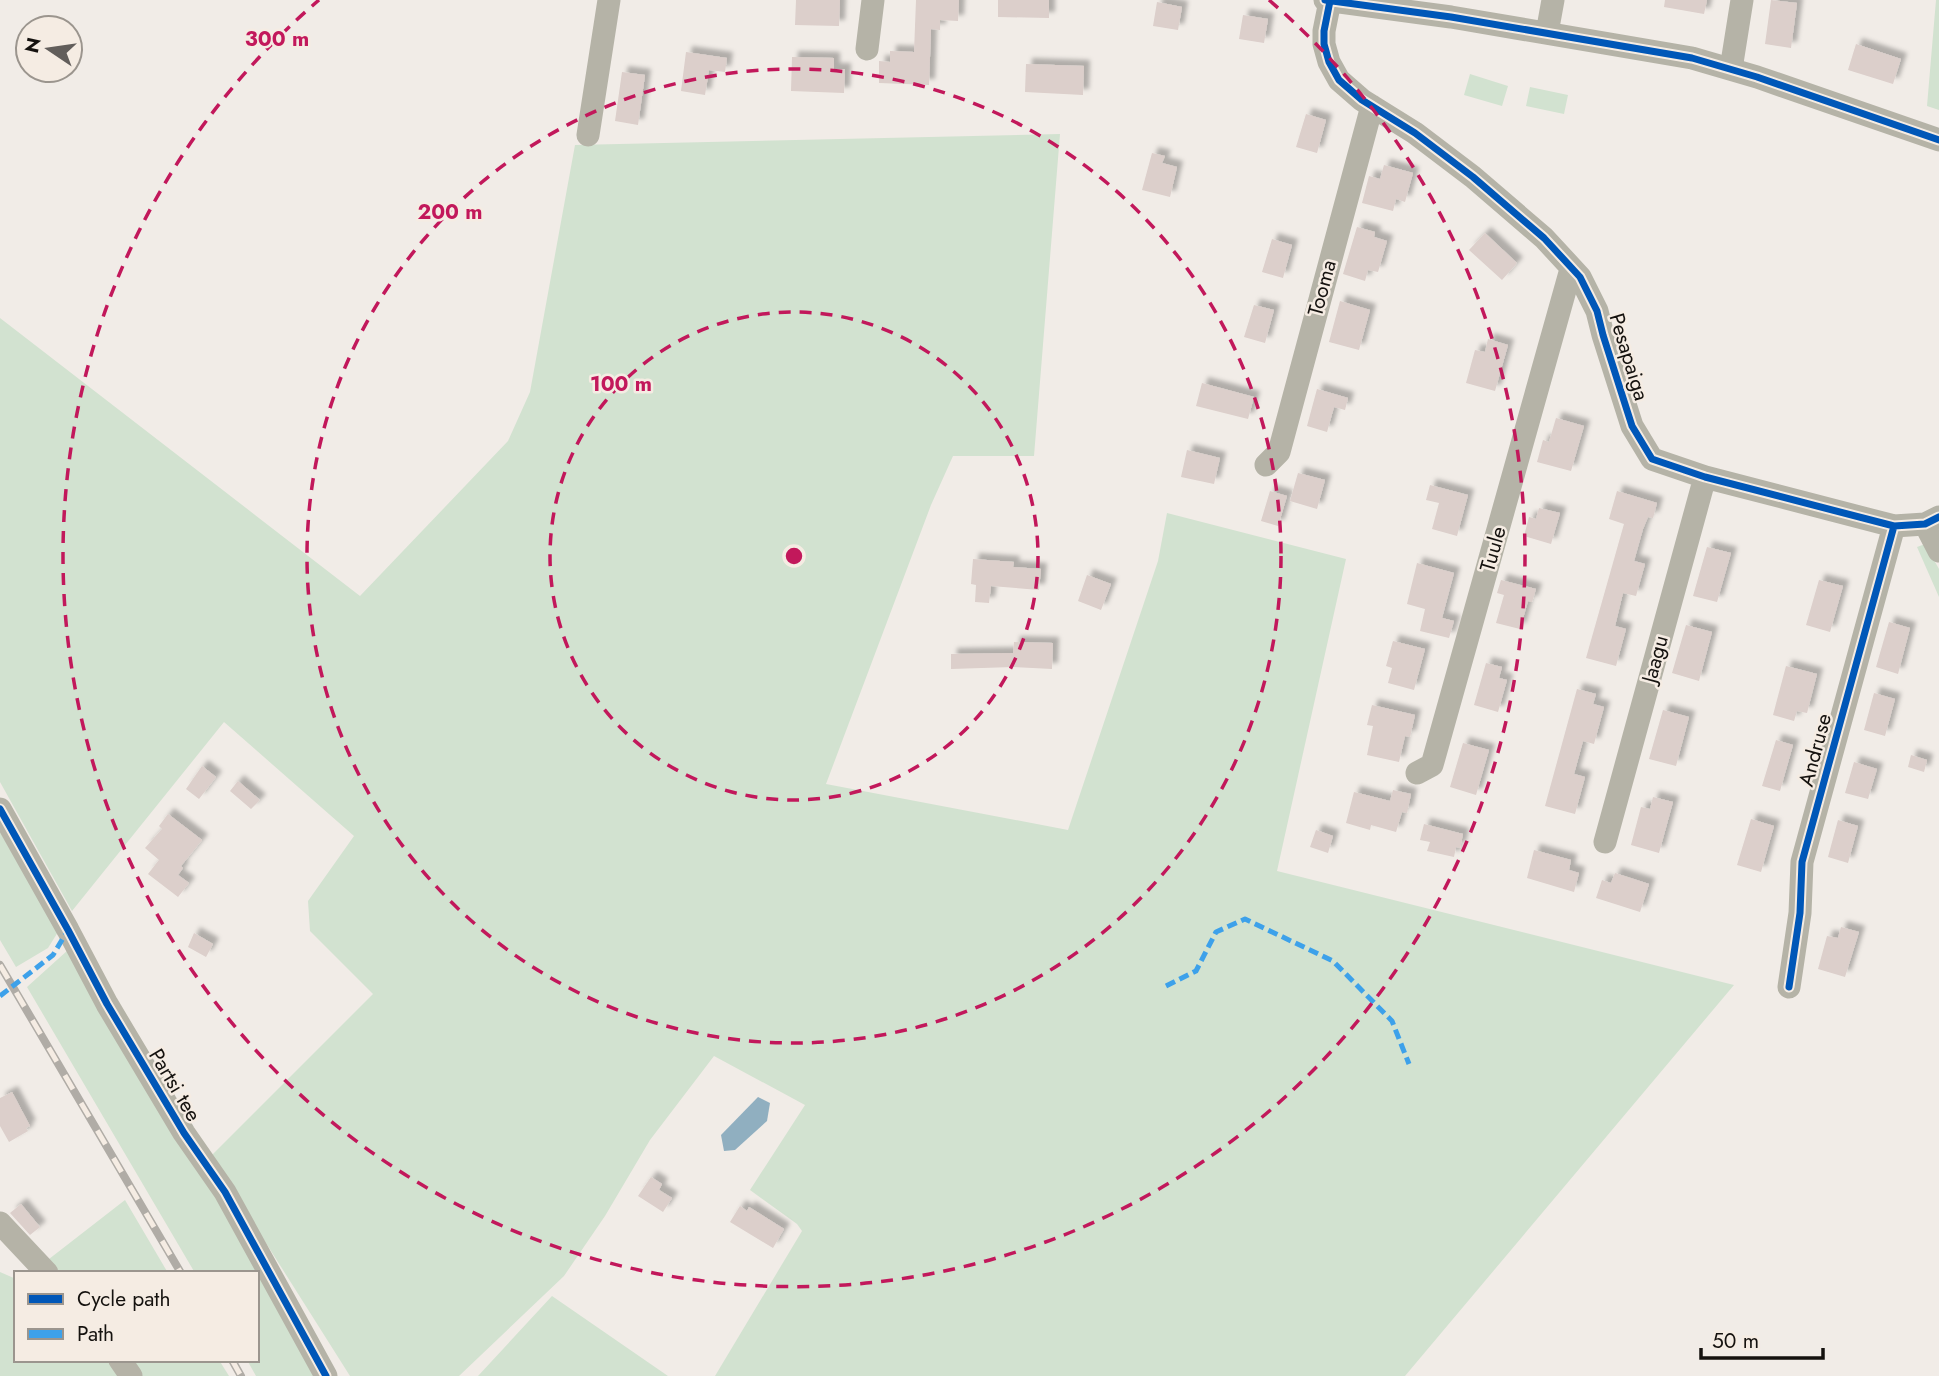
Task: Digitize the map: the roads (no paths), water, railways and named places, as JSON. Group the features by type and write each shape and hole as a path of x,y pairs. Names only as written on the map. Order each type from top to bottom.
{"street":[{"path":"589,135 609,0"},
{"path":"867,50 873,0"},
{"path":"1547,33 1553,0"},
{"path":"1731,69 1742,0"},
{"name":"Pesapaiga","path":"1932,520 1894,526 1705,477 1652,459 1632,426 1598,317 1580,277 1544,238 1473,177 1415,132 1372,106 1339,80 1329,62 1324,31 1333,1 1451,17 1692,58 1939,140"},
{"name":"Tooma","path":"1266,465 1279,452 1372,106"},
{"name":"Tuule","path":"1418,773 1432,765 1571,269"},
{"path":"1558,318 1575,313 1598,317"},
{"name":"Jaagu","path":"1605,842 1705,477"},
{"path":"1932,520 1939,551"},
{"name":"Andruse","path":"1789,987 1800,914 1802,862 1894,526"},
{"name":"Partsi tee","path":"0,809 107,1004 184,1133 225,1192 326,1376"},
{"path":"0,1223 45,1271"}],"water":[{"path":"758,1097 770,1103 767,1121 735,1150 724,1151 721,1135"}],"railway":[{"path":"0,965 180,1271"},
{"path":"233,1362 241,1376"}]}
